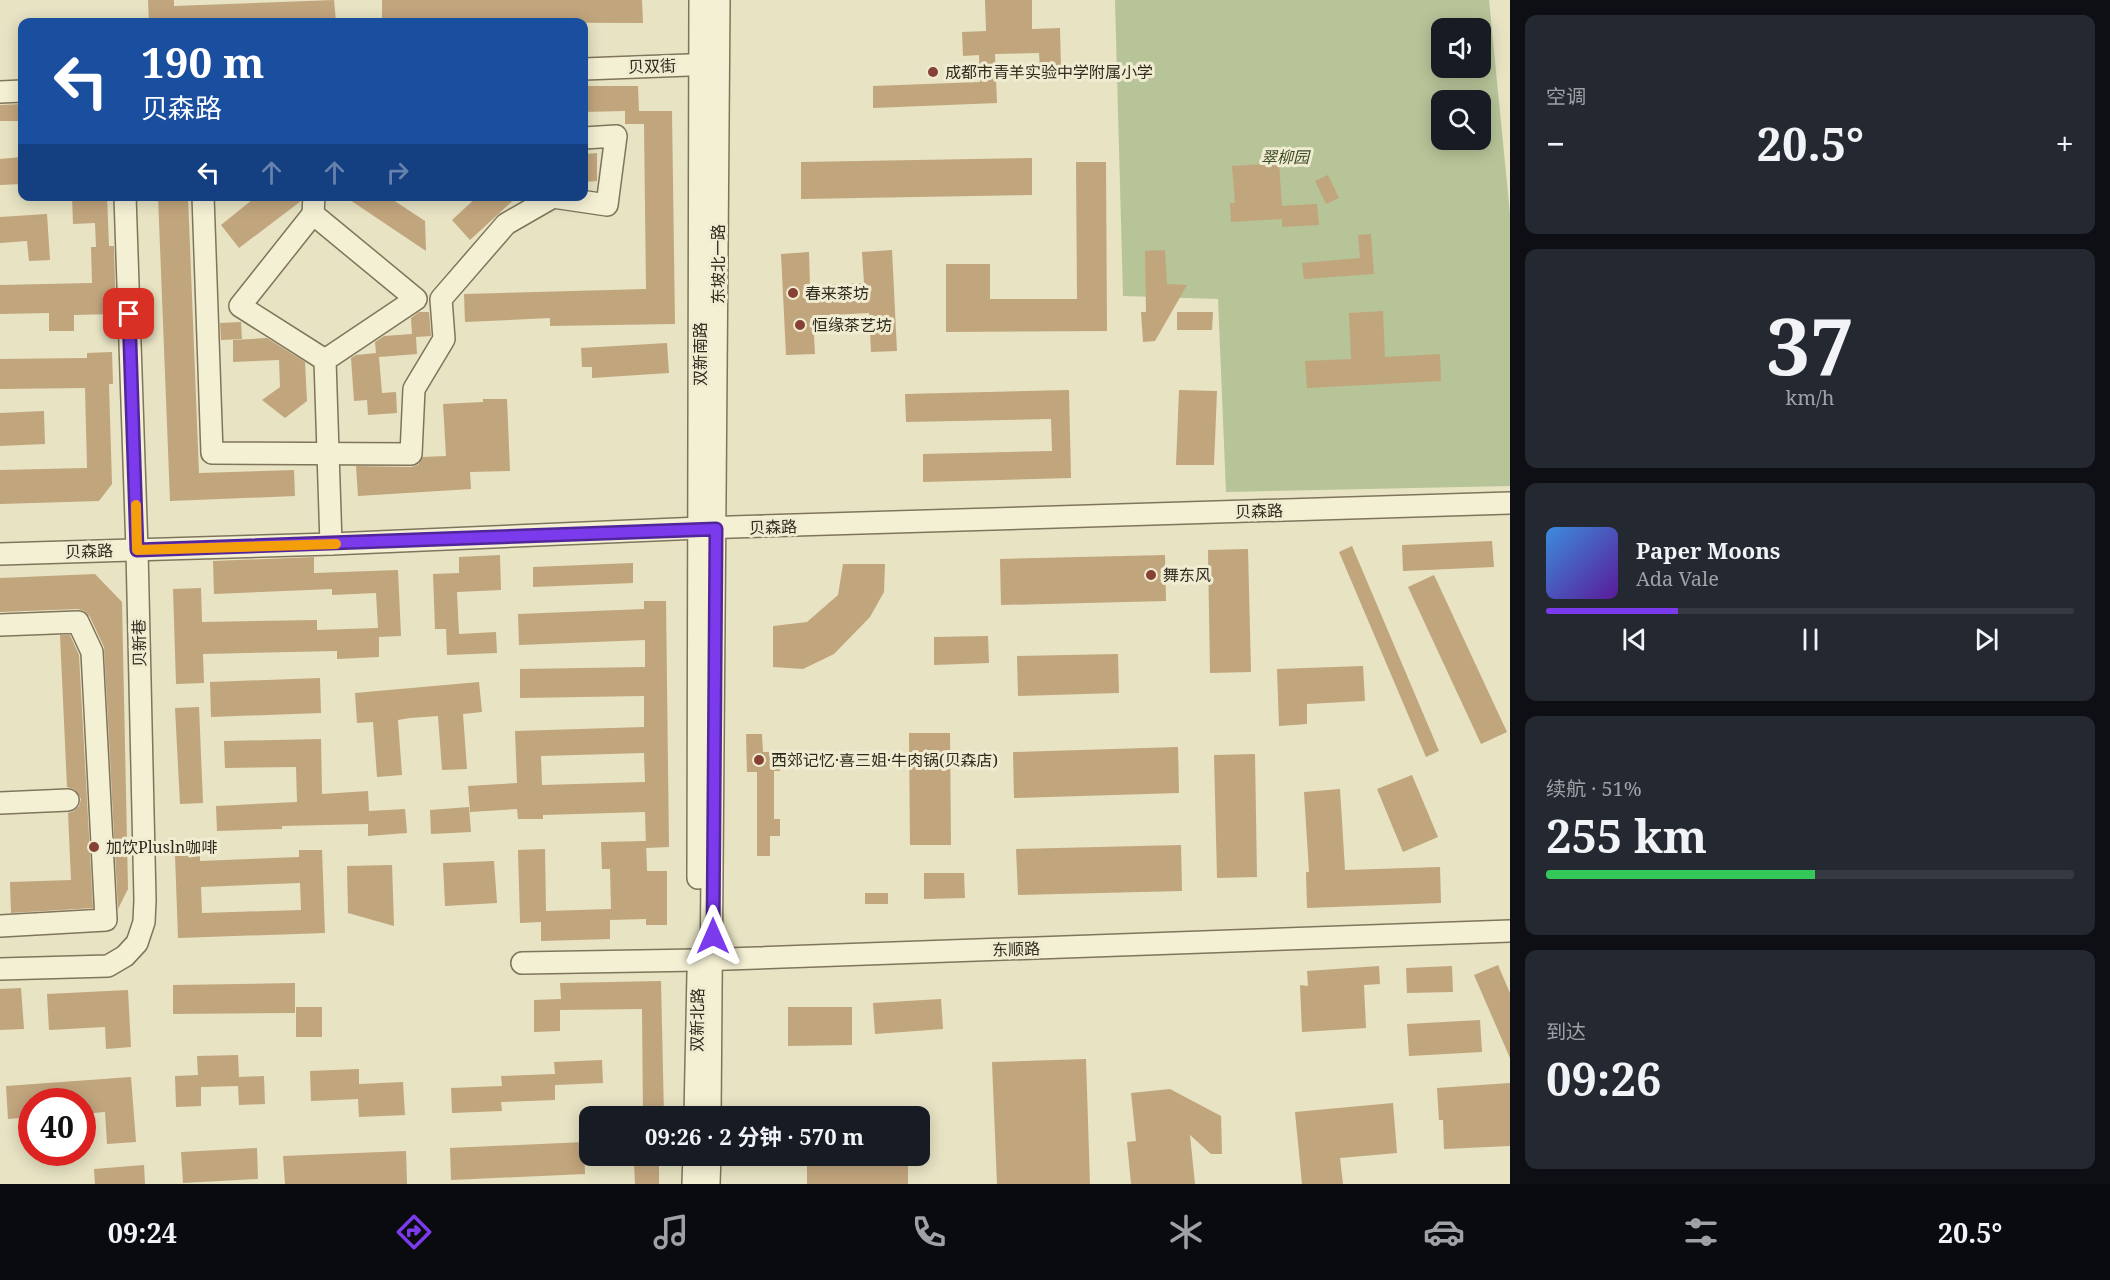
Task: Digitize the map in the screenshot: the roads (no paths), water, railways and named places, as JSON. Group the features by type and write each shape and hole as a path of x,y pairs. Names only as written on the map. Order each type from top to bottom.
{"street":[{"name":"双新南路","path":"700,0 710,64 708,529"},
{"path":"710,64 719,0"},
{"name":"贝双街","path":"588,69 710,64"},
{"path":"0,92 18,91"},
{"path":"580,201 608,205 615,136 588,138"},
{"name":"贝新巷","path":"0,969 108,966 124,956 137,943 144,922 146,900 137,550 125,201"},
{"path":"203,201 212,453 411,454 414,389 444,339 441,299 506,224 546,201"},
{"path":"325,360 240,306 314,205 416,298"},
{"path":"325,360 416,298 441,299"},
{"path":"325,360 331,544"},
{"name":"贝森路","path":"0,554 1510,503"},
{"name":"双新北路","path":"708,529 705,960 710,1106"},
{"path":"0,625 78,622 92,652 106,920 0,926"},
{"path":"0,803 68,800"},
{"name":"东顺路","path":"522,963 705,960 1510,931"},
{"name":"双新北路","path":"696,1106 705,960"},
{"path":"693,1184 694,1166"},
{"path":"710,1166 710,1184"}],"place":[{"name":"成都市青羊实验中学附属小学","path":"933,72"},
{"name":"春来茶坊","path":"793,293"},
{"name":"恒缘茶艺坊","path":"800,325"},
{"name":"舞东风","path":"1151,575"},
{"name":"西郊记忆·喜三姐·牛肉锅(贝森店)","path":"759,760"},
{"name":"加饮Plusln咖啡","path":"94,847"}],"park label":[{"name":"翠柳园","path":"1285,157"}]}
